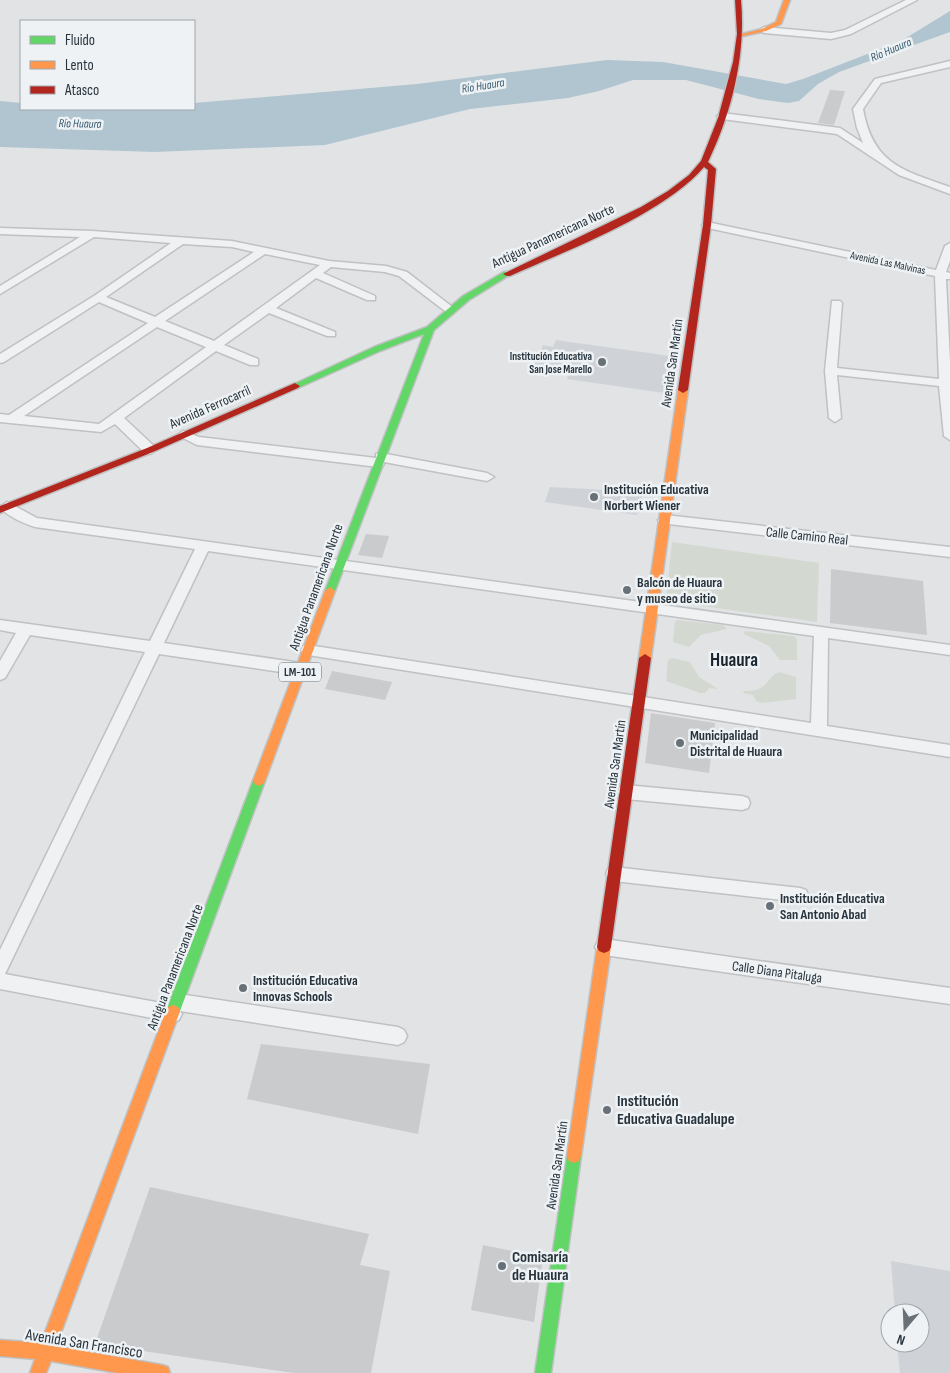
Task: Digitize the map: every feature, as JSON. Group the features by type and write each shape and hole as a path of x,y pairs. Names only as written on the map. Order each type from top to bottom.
{"main road":[{"name":"Antigua Panamericana Norte","path":"38,1373 176,1008 340,564 430,329 449,309 479,288 650,206 686,181 704,163 723,112 740,36 738,0"},
{"path":"740,36 764,30 779,23 787,0"},
{"name":"Avenida San Martín","path":"543,1373 707,225 712,169 704,163"},
{"name":"Avenida Ferrocarril","path":"4,508 150,450 377,349 430,329"},
{"name":"Avenida San Francisco","path":"0,1348 47,1352 162,1373"}],"street":[{"path":"764,30 831,36 848,32 893,4 913,0"},
{"path":"878,159 862,130 858,109 875,85 884,78 950,64"},
{"path":"723,112 840,131 888,166 950,191"},
{"name":"Avenida Las Malvinas","path":"707,225 945,275 945,383 950,436"},
{"path":"0,231 92,234 179,242 232,244 329,264 398,272 449,309"},
{"path":"0,292 92,234"},
{"path":"0,360 98,298 179,242"},
{"path":"945,275 950,246"},
{"path":"0,427 6,418 157,322 264,250"},
{"path":"6,418 101,428 329,264"},
{"path":"316,274 371,298"},
{"path":"98,298 254,362"},
{"path":"835,418 831,371 836,303"},
{"path":"267,308 331,334"},
{"path":"831,371 945,383"},
{"path":"117,418 150,450"},
{"path":"183,436 197,442 380,460 487,477"},
{"path":"4,508 35,522 950,650"},
{"name":"Calle Camino Real","path":"665,520 950,552"},
{"path":"0,968 204,545"},
{"path":"0,624 301,669"},
{"path":"0,674 26,628"},
{"path":"819,730 822,632"},
{"path":"308,650 950,751"},
{"path":"626,792 742,803"},
{"path":"614,874 800,894"},
{"name":"Calle Diana Pitaluga","path":"604,947 950,996"},
{"path":"0,981 176,1008 398,1036"}],"shaded area":[{"name":"Institución Educativa San Jose Marello","path":"556,340 670,356 664,393 567,379 569,372 532,368 543,345 553,347"},
{"name":"Institución Educativa Norbert Wiener","path":"550,487 643,492 637,515 545,502"},
{"path":"672,542 819,563 817,622 666,601"},
{"path":"678,620 723,625 727,629 701,635 689,647 673,642 675,622"},
{"path":"745,631 794,636 797,639 797,660 780,660 769,646 744,634"},
{"path":"672,658 690,662 699,677 718,689 709,688 705,693 700,693 666,681 668,660"},
{"path":"779,672 796,677 796,699 761,703 756,701 753,695 743,693 744,691 752,691 763,687"},
{"path":"891,1261 950,1271 950,1373 900,1373 898,1353 930,1353 930,1303 894,1303"}],"water":[{"name":"Río Huaura","path":"950,11 950,32 839,72 818,84 799,101 788,103 759,99 686,80 633,80 599,91 568,98 470,109 325,145 155,152 0,147 0,101 20,103 20,110 195,110 195,103 417,84 607,60 663,62 786,84 901,41"}],"building":[{"path":"830,90 845,91 834,125 818,123"},
{"path":"366,534 389,536 382,558 358,555"},
{"path":"831,569 923,581 927,635 830,623"},
{"path":"332,671 392,682 385,700 325,689"},
{"name":"Municipalidad Distrital de Huaura","path":"651,713 715,723 709,773 645,763"},
{"path":"261,1044 430,1064 418,1134 247,1099"},
{"path":"150,1187 369,1234 360,1265 390,1271 371,1373 294,1373 95,1344"},
{"path":"483,1245 543,1257 534,1322 471,1310"}],"traffic: fast":[{"path":"330,591 430,329 466,298 507,274"},
{"path":"295,386 377,349 430,329"},
{"path":"173,1011 259,781"},
{"path":"543,1373 574,1156"}],"traffic: slow":[{"path":"740,36 764,30 779,23 787,0"},
{"path":"645,658 683,390"},
{"path":"259,781 330,591"},
{"path":"574,1156 604,947"},
{"path":"38,1373 173,1011"},
{"path":"0,1348 47,1352 162,1373"}],"traffic: jam":[{"path":"507,274 583,240 644,209 671,193 691,177 704,162 722,118 736,62 740,34 738,0"},
{"path":"683,390 707,225 712,169 704,163"},
{"path":"0,510 150,450 295,386"},
{"path":"604,947 645,658"}],"place":[{"name":"Institución Educativa San Jose Marello","path":"602,362"},
{"name":"Institución Educativa Norbert Wiener","path":"594,497"},
{"name":"Balcón de Huaura y museo de sitio","path":"627,590"},
{"name":"Municipalidad Distrital de Huaura","path":"680,743"},
{"name":"Institución Educativa San Antonio Abad","path":"770,906"},
{"name":"Institución Educativa Innovas Schools","path":"243,988"},
{"name":"Institución Educativa Guadalupe","path":"607,1110"},
{"name":"Comisaría de Huaura","path":"502,1266"}],"district":[{"name":"Huaura","path":"734,660"}]}
